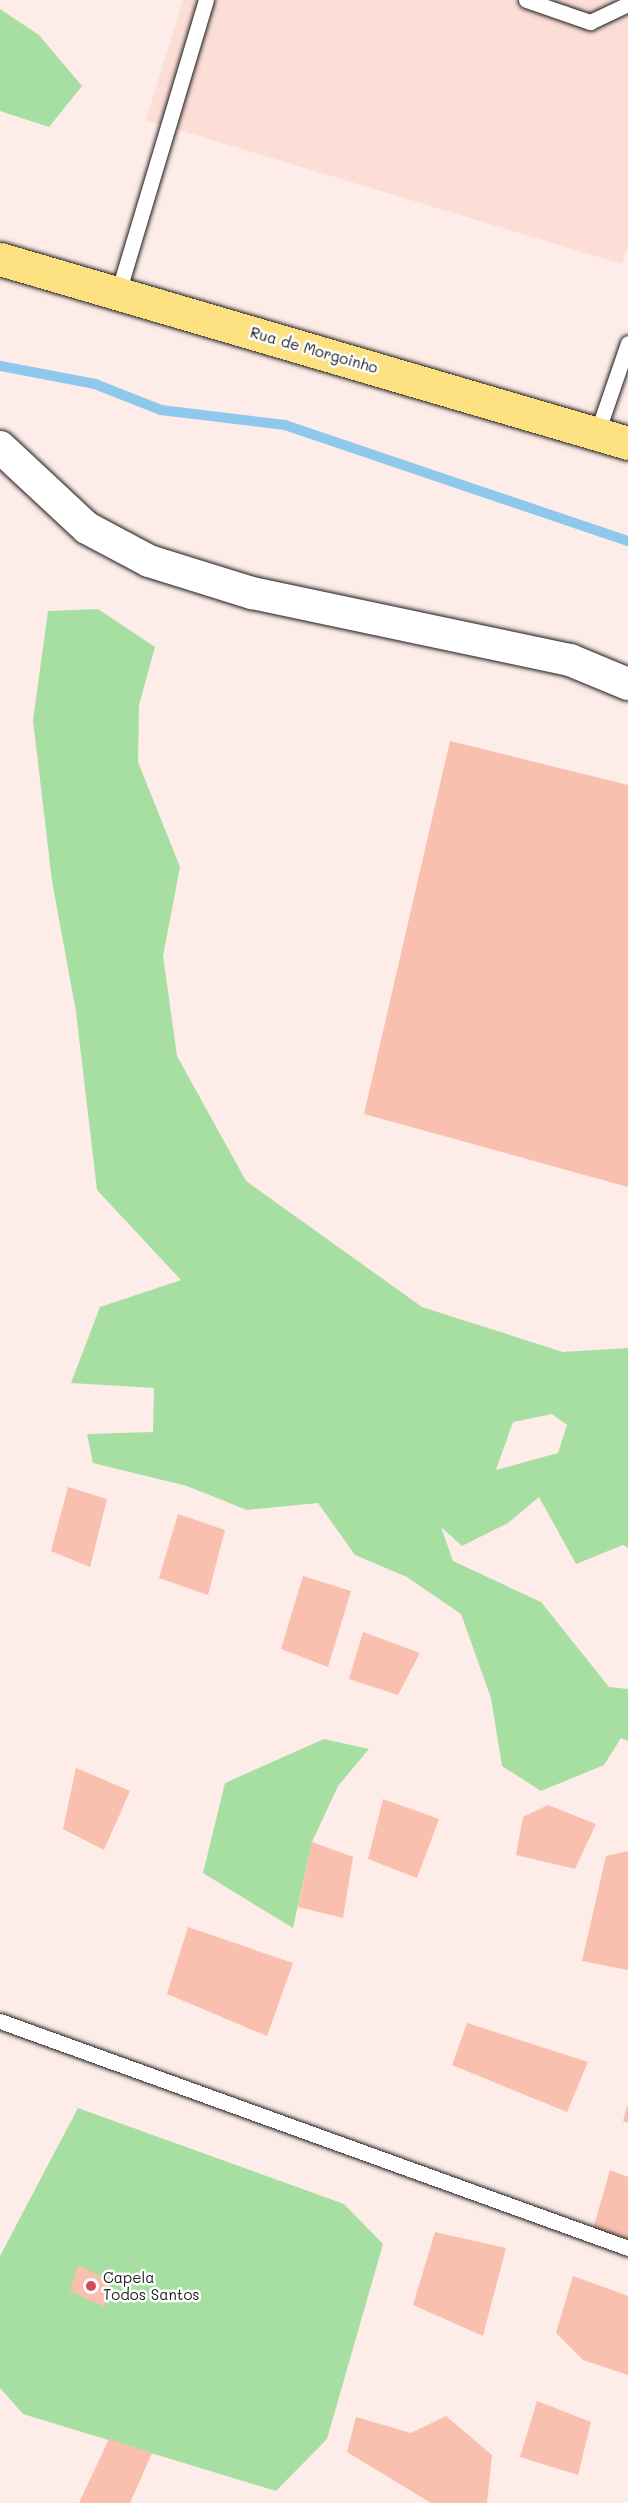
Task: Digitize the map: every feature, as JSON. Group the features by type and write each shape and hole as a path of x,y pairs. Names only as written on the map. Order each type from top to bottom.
{"main road":[{"name":"Rua de Morgoinho","path":"0,259 628,443"}],"street":[{"path":"0,447 87,528 166,567 252,593 570,660 628,684"}],"lane":[{"path":"118,293 206,0"},
{"path":"526,0 590,22 628,4"},
{"path":"597,433 628,343"},
{"path":"0,2021 628,2248"}],"shaded area":[{"path":"183,0 628,0 628,245 622,264 146,120"}],"green space":[{"path":"0,9 39,35 82,86 49,127 0,111"},
{"path":"98,609 155,647 139,705 138,762 180,867 163,956 177,1056 246,1181 422,1307 563,1352 628,1348 628,1548 623,1545 576,1564 539,1497 508,1523 462,1546 441,1527 453,1561 541,1602 609,1687 628,1689 628,1741 621,1738 604,1765 541,1791 502,1766 491,1698 461,1614 407,1577 355,1555 318,1503 247,1510 187,1486 93,1463 87,1434 153,1432 154,1388 71,1383 100,1307 181,1280 97,1190 76,1012 52,881 33,720 48,611","holes":["552,1414 567,1425 558,1453 496,1470 513,1422"]},
{"path":"324,1739 369,1749 338,1786 312,1842 293,1928 203,1873 225,1783"},
{"path":"78,2108 344,2204 383,2244 327,2439 276,2491 23,2414 0,2388 0,2256"}],"building":[{"path":"450,741 628,785 628,1187 364,1114"},
{"path":"68,1487 107,1499 90,1567 51,1551"},
{"path":"178,1514 225,1530 208,1595 159,1578"},
{"path":"303,1576 351,1591 328,1667 281,1649"},
{"path":"363,1632 420,1653 398,1695 349,1679"},
{"path":"76,1768 130,1791 104,1850 63,1829"},
{"path":"383,1799 439,1819 417,1878 368,1859"},
{"path":"548,1805 596,1824 575,1869 516,1855 523,1817"},
{"path":"312,1842 353,1857 343,1918 298,1907"},
{"path":"628,1851 628,1970 582,1961 606,1856"},
{"path":"188,1927 293,1963 267,2036 167,1994"},
{"path":"467,2023 588,2062 567,2112 452,2065"},
{"path":"628,2106 628,2123 623,2121"},
{"path":"610,2170 628,2177 628,2239 593,2229"},
{"path":"435,2232 506,2248 483,2336 413,2305"},
{"name":"Capela Todos Santos","path":"78,2265 111,2281 104,2307 70,2291"},
{"path":"573,2276 628,2296 628,2375 583,2360 556,2333"},
{"path":"537,2401 591,2422 578,2475 520,2457"},
{"path":"446,2416 492,2455 487,2503 431,2503 347,2452 356,2417 411,2433"},
{"path":"109,2439 152,2453 130,2503 79,2503"}],"waterway":[{"path":"0,366 95,384 161,410 285,425 628,541"}],"place":[{"name":"Capela Todos Santos","path":"91,2286"}]}
